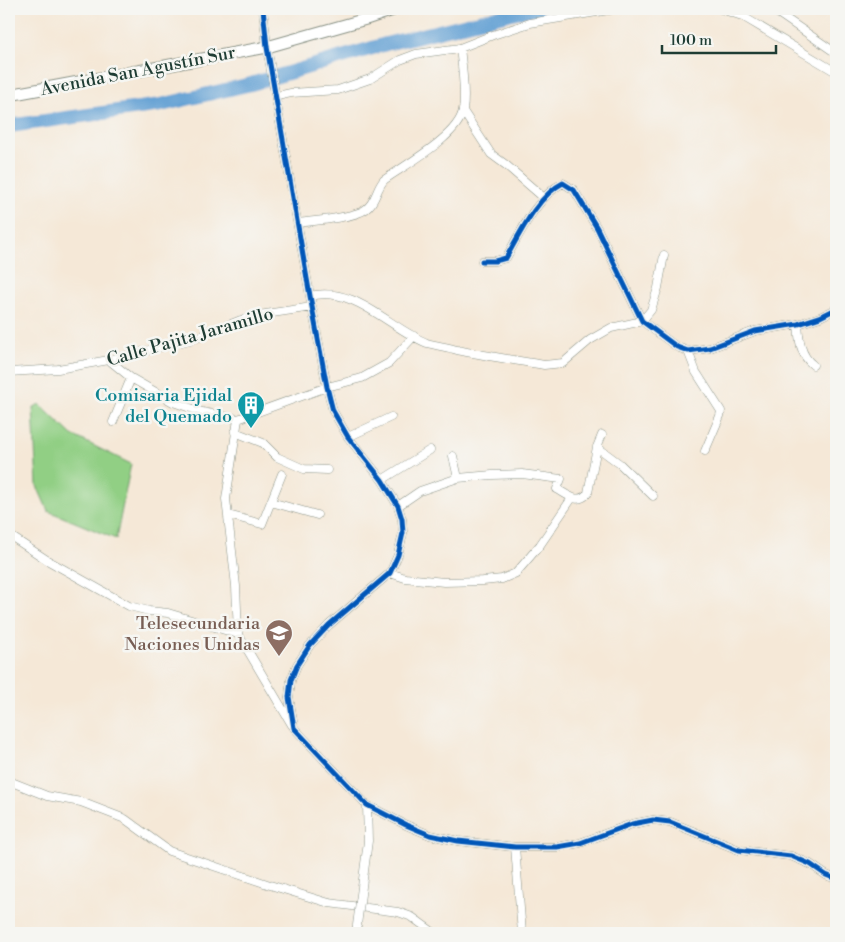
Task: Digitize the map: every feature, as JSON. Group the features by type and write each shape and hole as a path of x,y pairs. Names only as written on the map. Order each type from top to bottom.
{"main road":[{"name":"Avenida San Agustín Sur","path":"9,95 267,47 396,9"}],"street":[{"path":"263,9 267,47 310,296 333,411 348,437 382,480 398,506 402,519 398,556 390,573 329,625 310,644 297,665 291,680 289,697 294,728"},
{"path":"276,93 338,90 370,79 400,60 416,54 460,48 530,23 615,9"},
{"path":"721,9 742,16 836,72"},
{"path":"772,9 836,53"},
{"path":"460,48 463,68 464,111 491,154 544,198"},
{"path":"298,223 343,216 366,210 374,200 379,185 451,132 464,111"},
{"path":"482,261 495,261 506,258 544,198 563,183 574,190 597,228 642,321 677,347 688,351 710,348 755,331 798,324 820,318 836,308"},
{"path":"310,296 318,294 336,295 353,301 428,343 477,354 544,365 555,365 563,363 590,340 611,328 642,321 651,310 658,288 664,255"},
{"name":"Calle Pajita Jaramillo","path":"9,373 109,360 194,339 241,320 260,315 312,307"},
{"path":"798,324 804,355 806,360 813,365"},
{"path":"109,360 131,378 174,402 202,412 238,419 327,387 362,378 388,364 414,336"},
{"path":"688,351 696,372 721,411 706,451"},
{"path":"112,422 131,378"},
{"path":"348,437 391,417"},
{"path":"238,419 227,488 236,586 238,634 294,728 367,805 430,835 458,841 515,847 557,846 580,843 632,824 653,820 670,822 739,850 792,856 836,879"},
{"path":"236,432 263,443 277,457 304,469 327,470"},
{"path":"398,506 420,491 458,478 492,474 522,474 561,479 557,489 572,498 585,497 588,493 597,447 602,435"},
{"path":"597,447 620,464 653,496"},
{"path":"382,480 430,450"},
{"path":"453,456 458,478"},
{"path":"228,515 262,524 282,474"},
{"path":"390,573 406,578 444,582 483,581 502,578 516,573 540,545 572,498"},
{"path":"272,502 317,515"},
{"path":"9,535 47,560 129,606 168,613 238,634"},
{"path":"9,781 47,796 81,802 125,819 169,851 330,903 398,912 412,917 434,933"},
{"path":"356,933 368,841 367,805"},
{"path":"515,847 522,933"}],"green space":[{"path":"39,404 72,435 131,464 116,539 48,511 37,486 33,408"}],"waterway":[{"path":"9,126 161,105 251,84 386,44 520,11 539,9"}],"cycle path":[{"path":"263,9 267,47 310,296 333,411 348,437 382,480 398,506 402,519 403,533 398,555 390,573 329,625 310,645 297,665 291,680 289,697 294,728 367,805 430,835 458,841 515,847 557,847 580,843 632,824 653,820 670,822 739,850 791,856 810,864 826,875 836,879"},
{"path":"482,261 495,261 506,258 537,206 563,183 574,190 597,228 642,321 677,347 688,351 710,348 755,331 798,324 820,317 836,309"}],"place":[{"name":"Comisaria Ejidal del Quemado","path":"251,429"},
{"name":"Telesecundaria Naciones Unidas","path":"279,657"}]}
